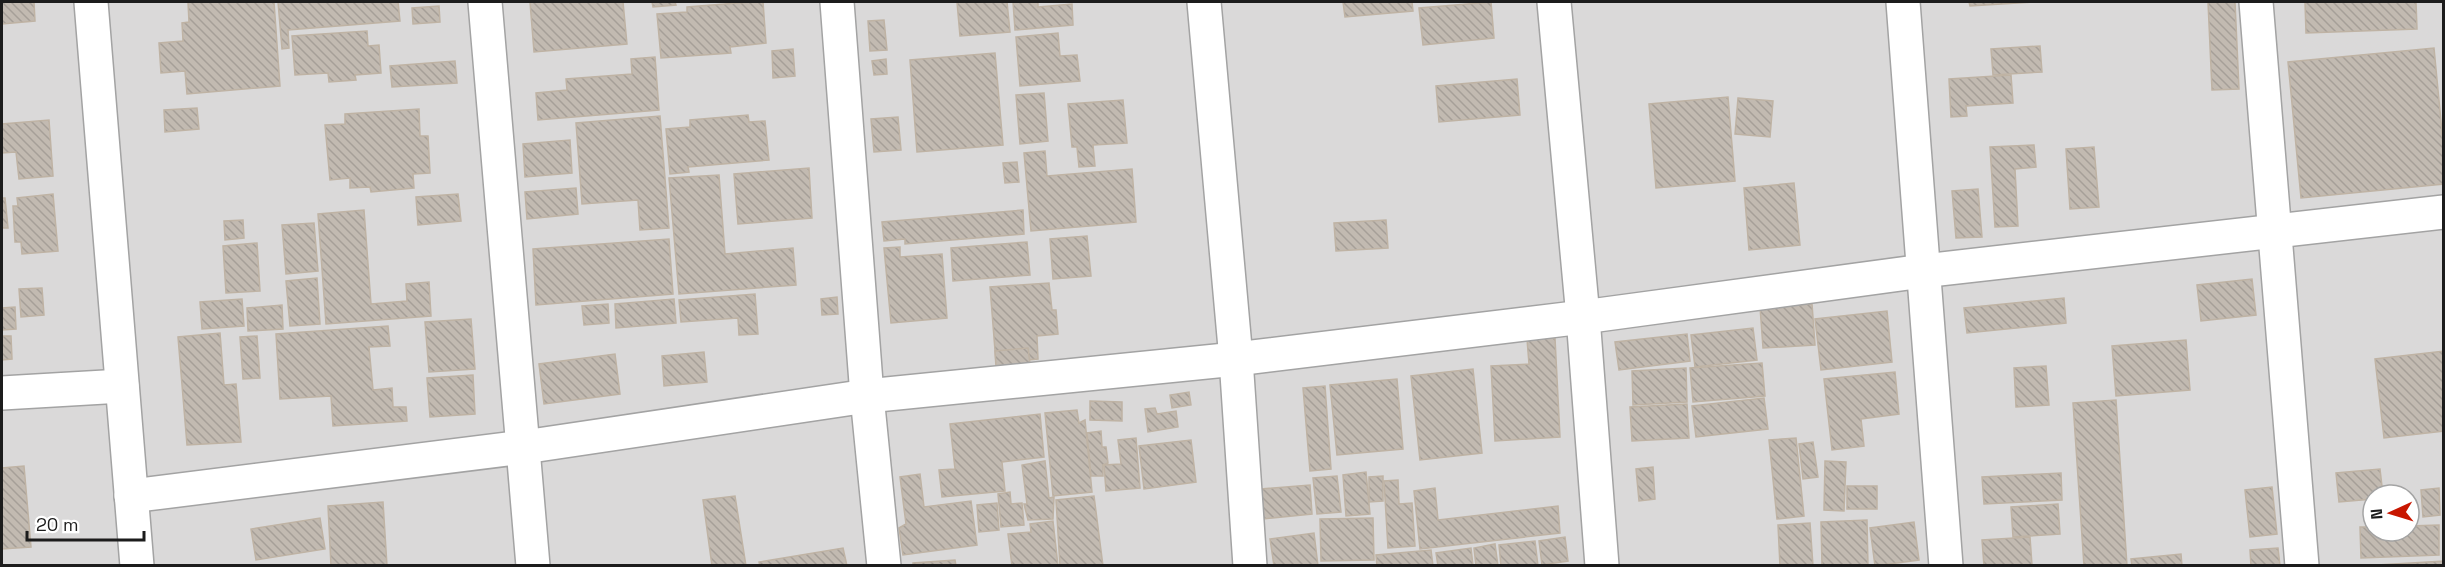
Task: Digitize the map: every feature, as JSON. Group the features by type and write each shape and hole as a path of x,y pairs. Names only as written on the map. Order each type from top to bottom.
{"street":[{"path":"91,2 137,566"},
{"path":"485,2 533,566"},
{"path":"837,2 867,396 884,566"},
{"path":"1204,2 1236,359 1250,566"},
{"path":"1554,2 1583,317 1602,566"},
{"path":"1903,2 1946,566"},
{"path":"2256,2 2302,566"},
{"path":"131,496 524,447 867,396 1236,359 1583,317 1923,271 2444,212"},
{"path":"2,393 122,386"}],"shaded area":[{"path":"2,2 2443,2 2443,565 2,565"}],"building":[{"path":"2,2 34,2 35,21 2,24"},
{"path":"188,2 274,2 280,86 187,94 185,71 161,73 159,43 183,41 182,23 189,22"},
{"path":"278,2 398,2 400,21 288,30 289,48 282,49"},
{"path":"530,2 623,2 627,44 534,52"},
{"path":"652,2 675,2 676,5 653,7"},
{"path":"763,2 766,43 730,47 731,53 661,58 657,14 687,12 687,7"},
{"path":"957,2 1007,2 1010,32 960,36"},
{"path":"1013,2 1038,2 1038,7 1072,4 1073,25 1015,30"},
{"path":"1343,2 1412,2 1413,11 1345,17"},
{"path":"1491,2 1494,38 1423,45 1419,8"},
{"path":"1969,2 2036,2 1970,6"},
{"path":"2208,2 2235,2 2239,89 2212,90"},
{"path":"2305,2 2416,2 2417,29 2306,33"},
{"path":"439,6 440,22 413,24 412,8"},
{"path":"884,20 887,50 870,51 868,21"},
{"path":"367,31 368,46 379,45 381,73 355,75 356,80 329,82 328,73 295,75 292,36"},
{"path":"1058,33 1060,56 1077,55 1080,81 1020,86 1016,37"},
{"path":"2040,46 2042,72 1993,75 1991,49"},
{"path":"2434,48 2444,153 2444,184 2301,198 2288,62"},
{"path":"793,49 795,76 773,78 772,51"},
{"path":"995,53 1003,145 917,152 910,60"},
{"path":"655,57 659,110 538,120 536,93 567,90 566,79 632,74 631,59"},
{"path":"886,59 887,74 874,75 872,61"},
{"path":"455,61 457,83 392,87 390,66"},
{"path":"2011,75 2013,103 1966,106 1967,116 1951,117 1949,79"},
{"path":"1517,79 1520,115 1439,122 1436,86"},
{"path":"1044,93 1048,141 1020,144 1016,95"},
{"path":"1728,97 1735,181 1656,188 1649,104"},
{"path":"1738,98 1773,101 1770,137 1735,134"},
{"path":"1123,100 1127,143 1093,145 1095,166 1079,167 1077,147 1072,147 1068,104"},
{"path":"197,108 199,129 165,132 164,110"},
{"path":"419,109 420,136 428,136 430,173 413,174 414,188 371,192 370,187 350,188 350,178 330,180 325,125 345,124 345,114"},
{"path":"748,115 749,122 765,121 769,160 688,167 689,172 670,174 666,129 690,127 690,120"},
{"path":"660,116 669,228 640,230 638,200 582,204 576,123"},
{"path":"898,117 901,150 874,152 871,119"},
{"path":"49,120 53,176 19,179 16,152 2,153 2,124"},
{"path":"570,140 572,173 525,177 523,144"},
{"path":"2034,145 2036,167 2015,169 2018,226 1995,227 1990,147"},
{"path":"2094,147 2099,207 2070,209 2066,149"},
{"path":"1045,151 1047,176 1132,169 1136,222 1031,231 1024,153"},
{"path":"1017,162 1019,182 1005,183 1003,163"},
{"path":"809,168 812,218 738,224 734,174"},
{"path":"719,175 725,254 793,248 796,285 679,294 669,178"},
{"path":"1794,183 1800,245 1749,250 1744,188"},
{"path":"576,188 578,214 527,219 525,192"},
{"path":"1978,189 1982,237 1956,238 1952,191"},
{"path":"53,194 58,251 22,254 21,242 15,242 13,206 18,206 17,198"},
{"path":"458,194 461,221 418,225 416,197"},
{"path":"2,198 5,198 8,228 2,228"},
{"path":"364,210 371,304 407,301 406,284 429,282 431,316 326,324 318,214"},
{"path":"1023,210 1024,234 905,244 905,239 884,241 882,222"},
{"path":"243,220 244,238 225,240 224,221"},
{"path":"1386,220 1388,248 1336,251 1334,223"},
{"path":"314,223 318,271 286,274 282,225"},
{"path":"1087,236 1091,276 1053,279 1050,239"},
{"path":"669,239 673,294 536,305 533,249"},
{"path":"1027,242 1030,275 953,281 951,248"},
{"path":"257,243 260,291 226,293 223,246"},
{"path":"900,247 900,257 942,254 947,318 891,323 884,248"},
{"path":"317,278 320,324 290,326 286,281"},
{"path":"2252,279 2256,315 2201,321 2197,285"},
{"path":"1049,283 1052,310 1056,310 1058,334 1037,336 1038,359 996,363 990,287"},
{"path":"42,288 44,315 21,317 19,289"},
{"path":"755,294 758,334 739,335 738,318 681,322 679,300"},
{"path":"837,297 838,314 822,315 821,299"},
{"path":"2064,298 2066,323 1967,333 1964,308"},
{"path":"242,299 244,326 202,329 200,302"},
{"path":"674,299 676,323 616,328 615,304"},
{"path":"608,304 609,323 584,325 582,306"},
{"path":"1812,304 1815,345 1763,348 1760,307"},
{"path":"282,305 283,329 248,331 247,308"},
{"path":"15,307 16,329 2,330 2,308"},
{"path":"1887,311 1892,362 1821,370 1815,319"},
{"path":"471,319 475,369 429,372 425,322"},
{"path":"388,326 390,346 369,347 373,390 392,388 393,407 406,407 407,421 333,426 331,396 280,399 276,334"},
{"path":"1753,328 1757,360 1695,367 1691,335"},
{"path":"220,333 224,385 236,384 241,442 187,445 178,337"},
{"path":"1687,334 1690,361 1619,370 1615,342"},
{"path":"2,336 11,336 12,359 2,360"},
{"path":"257,336 260,378 243,379 240,337"},
{"path":"1555,338 1560,437 1495,441 1491,366 1529,364 1527,339"},
{"path":"2186,340 2190,390 2116,396 2112,346"},
{"path":"1028,348 1030,364 996,367 995,351"},
{"path":"2444,351 2444,431 2384,438 2375,359"},
{"path":"704,352 707,382 664,386 662,356"},
{"path":"615,354 620,394 544,404 539,364"},
{"path":"1762,363 1765,396 1693,402 1690,368"},
{"path":"2046,366 2049,405 2016,407 2014,368"},
{"path":"1686,368 1687,402 1633,405 1632,371"},
{"path":"1473,369 1482,453 1420,460 1411,376"},
{"path":"1895,372 1899,414 1861,419 1864,446 1832,450 1824,379"},
{"path":"473,375 475,414 430,417 427,378"},
{"path":"1397,379 1403,449 1337,455 1330,385"},
{"path":"1325,386 1331,469 1310,471 1303,388"},
{"path":"1189,392 1191,405 1172,408 1170,395"},
{"path":"1764,398 1768,429 1696,437 1692,406"},
{"path":"2116,400 2127,566 2084,566 2073,403"},
{"path":"1090,401 1122,402 1122,421 1090,420"},
{"path":"1687,404 1689,438 1632,441 1630,407"},
{"path":"1155,408 1157,414 1176,411 1178,427 1148,432 1145,409"},
{"path":"1077,410 1079,423 1085,420 1092,492 1053,496 1045,413"},
{"path":"1040,414 1044,457 1002,462 1005,491 942,497 939,470 955,469 950,424"},
{"path":"1101,431 1102,447 1106,447 1108,463 1103,465 1103,476 1091,476 1087,433"},
{"path":"1136,438 1140,488 1106,491 1104,465 1121,464 1118,440"},
{"path":"1796,438 1804,516 1777,519 1769,440"},
{"path":"1191,440 1196,482 1144,489 1139,446"},
{"path":"1813,442 1818,477 1803,479 1799,444"},
{"path":"1045,461 1049,498 1054,497 1053,519 1028,520 1024,504 1027,504 1022,465"},
{"path":"1825,461 1846,462 1844,511 1824,510"},
{"path":"24,466 31,547 2,549 2,468"},
{"path":"1653,467 1655,499 1639,501 1636,469"},
{"path":"2380,469 2382,483 2361,483 2361,500 2339,502 2336,473"},
{"path":"1366,472 1370,514 1346,516 1343,475"},
{"path":"2061,473 2062,500 1984,504 1982,477"},
{"path":"920,474 924,507 971,501 977,545 903,555 899,528 906,524 900,477"},
{"path":"1337,476 1341,512 1317,514 1313,478"},
{"path":"1383,476 1383,501 1369,502 1369,477"},
{"path":"1398,480 1399,504 1412,503 1415,546 1388,548 1384,481"},
{"path":"1310,485 1312,514 1263,519 1261,489"},
{"path":"1847,486 1877,486 1877,509 1847,509"},
{"path":"2272,487 2277,534 2250,537 2245,490"},
{"path":"1435,488 1438,520 1558,506 1560,533 1420,549 1414,491"},
{"path":"2439,488 2440,515 2423,517 2421,490"},
{"path":"1010,492 1011,504 1022,503 1024,525 1001,527 998,494"},
{"path":"735,496 746,566 712,566 703,500"},
{"path":"1094,496 1103,566 1060,566 1056,500"},
{"path":"383,502 387,566 331,566 328,506"},
{"path":"997,503 999,530 979,532 977,505"},
{"path":"2058,504 2060,534 2013,537 2011,507"},
{"path":"320,518 325,549 256,560 251,529"},
{"path":"1373,518 1374,560 1321,561 1320,519"},
{"path":"1867,520 1868,566 1822,566 1821,522"},
{"path":"1053,521 1058,566 1012,566 1008,534 1031,532 1030,524"},
{"path":"1914,522 1919,560 1875,566 1870,528"},
{"path":"1810,523 1813,566 1780,566 1778,525"},
{"path":"2439,525 2439,555 2361,558 2360,527 2361,543 2421,543 2421,526"},
{"path":"1314,533 1318,566 1274,566 1270,539"},
{"path":"1565,537 1568,561 1542,565 1539,541"},
{"path":"2030,537 2032,565 1984,566 1982,540"},
{"path":"1535,541 1538,566 1501,566 1499,545"},
{"path":"1495,544 1498,566 1476,566 1474,548"},
{"path":"843,548 847,566 760,566 759,562"},
{"path":"1471,548 1473,566 1438,566 1436,553"},
{"path":"2278,548 2280,566 2251,566 2250,550"},
{"path":"1431,550 1433,566 1377,566 1376,555"},
{"path":"2181,554 2182,566 2132,566 2131,559"},
{"path":"955,560 956,566 913,566 913,563"},
{"path":"2444,561 2444,566 2377,565"}]}
